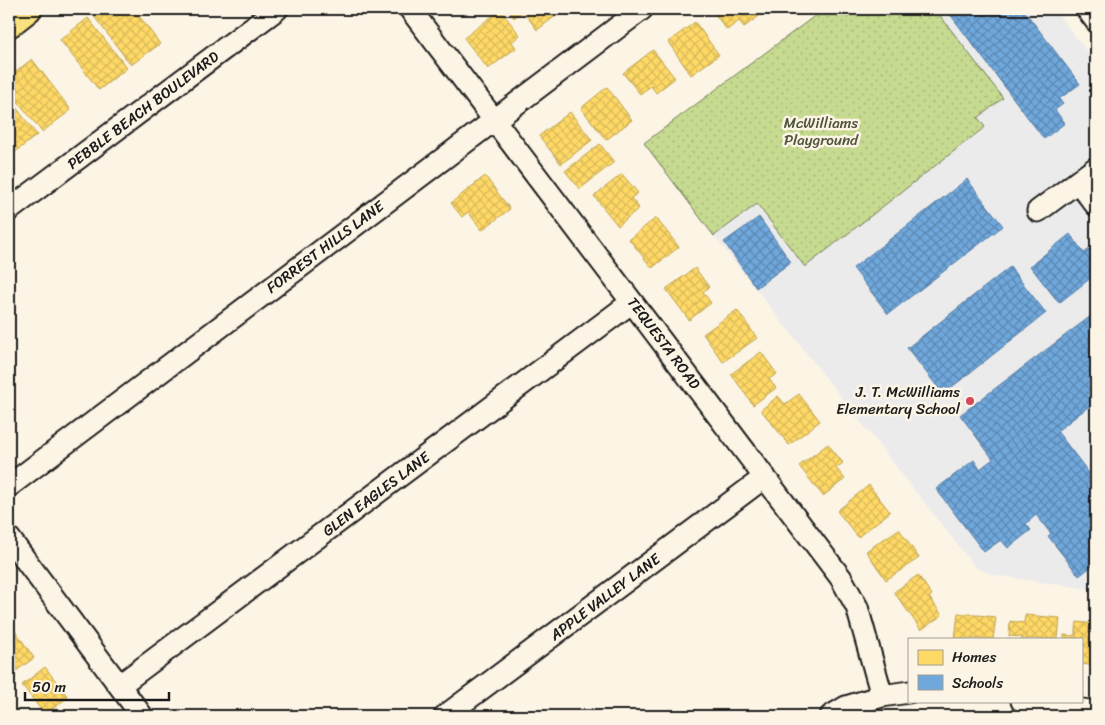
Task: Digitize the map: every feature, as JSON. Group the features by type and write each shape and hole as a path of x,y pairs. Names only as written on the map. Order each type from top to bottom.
{"main road":[{"path":"9,24 28,9"}],"street":[{"name":"PEBBLE BEACH BOULEVARD","path":"9,210 277,9"},
{"name":"TEQUESTA ROAD","path":"410,9 841,578 857,607 882,696"},
{"name":"FORREST HILLS LANE","path":"9,486 642,9"},
{"path":"1087,9 1096,21"},
{"path":"1038,211 1096,168"},
{"path":"1078,182 1096,205"},
{"name":"GLEN EAGLES LANE","path":"120,685 632,302"},
{"name":"APPLE VALLEY LANE","path":"445,716 765,477"},
{"path":"9,538 142,716"},
{"path":"831,716 846,707 882,696 908,692"},
{"path":"1029,702 1096,712"}],"shaded area":[{"name":"J. T. McWilliams Elementary School","path":"824,9 1054,9 1096,63 1096,590 993,575 975,567 714,236 644,143"}],"green space":[{"name":"McWilliams Playground","path":"824,9 935,9 1003,98 978,118 985,127 805,267 757,204 714,236 644,143"}],"building: Homes":[{"path":"101,9 134,9 160,44 131,65 93,15"},
{"path":"508,9 565,9 537,30 523,11 514,18"},
{"path":"711,9 758,9 762,14 744,27 739,21 727,30"},
{"path":"500,10 520,35 512,42 516,48 488,69 464,38"},
{"path":"88,18 127,68 99,90 60,40"},
{"path":"695,22 719,55 691,75 668,42"},
{"path":"653,50 675,78 656,93 651,86 640,94 623,73"},
{"path":"32,59 71,110 42,132 9,90 9,77"},
{"path":"607,87 632,120 606,140 581,108"},
{"path":"9,98 37,135 9,157"},
{"path":"570,112 592,140 561,164 539,136"},
{"path":"600,144 614,162 580,189 565,171"},
{"path":"622,174 638,193 631,198 639,208 618,226 594,196"},
{"path":"485,176 510,209 482,230 468,212 462,217 451,203"},
{"path":"656,218 679,247 652,268 629,239"},
{"path":"695,268 709,287 703,292 711,303 689,320 666,289"},
{"path":"737,310 757,338 723,362 703,334"},
{"path":"761,352 777,374 769,379 776,388 753,405 731,374"},
{"path":"799,394 820,421 789,445 761,410 778,396 785,404"},
{"path":"828,444 843,463 836,468 845,479 823,496 799,466"},
{"path":"869,485 890,512 858,537 837,511"},
{"path":"899,529 919,558 886,580 866,551"},
{"path":"918,575 932,595 929,597 942,615 921,630 894,592"},
{"path":"958,613 996,617 993,638 955,638"},
{"path":"1025,615 1060,618 1058,638 1009,636 1010,621 1024,623"},
{"path":"1077,622 1096,624 1096,666 1082,664 1082,638 1064,638 1064,635 1075,636"},
{"path":"12,626 34,658 9,676 9,628"},
{"path":"45,667 68,697 45,715 22,685"}],"building: Schools":[{"path":"946,9 1023,9 1080,84 1059,99 1063,104 1055,110 1065,123 1044,139"},
{"path":"967,179 1003,226 888,314 853,268"},
{"path":"759,217 791,262 756,288 724,242"},
{"path":"1070,234 1084,253 1096,244 1096,274 1059,303 1030,266"},
{"path":"1010,267 1046,313 943,394 907,348"},
{"path":"1096,312 1096,401 1057,431 1089,473 1096,467 1096,563 1079,576 1048,536 1051,534 1036,515 1026,524 1031,530 1008,548 1001,540 984,552 936,489 974,460 980,469 993,459 960,415"}],"place":[{"name":"J. T. McWilliams Elementary School","path":"970,401"}]}
